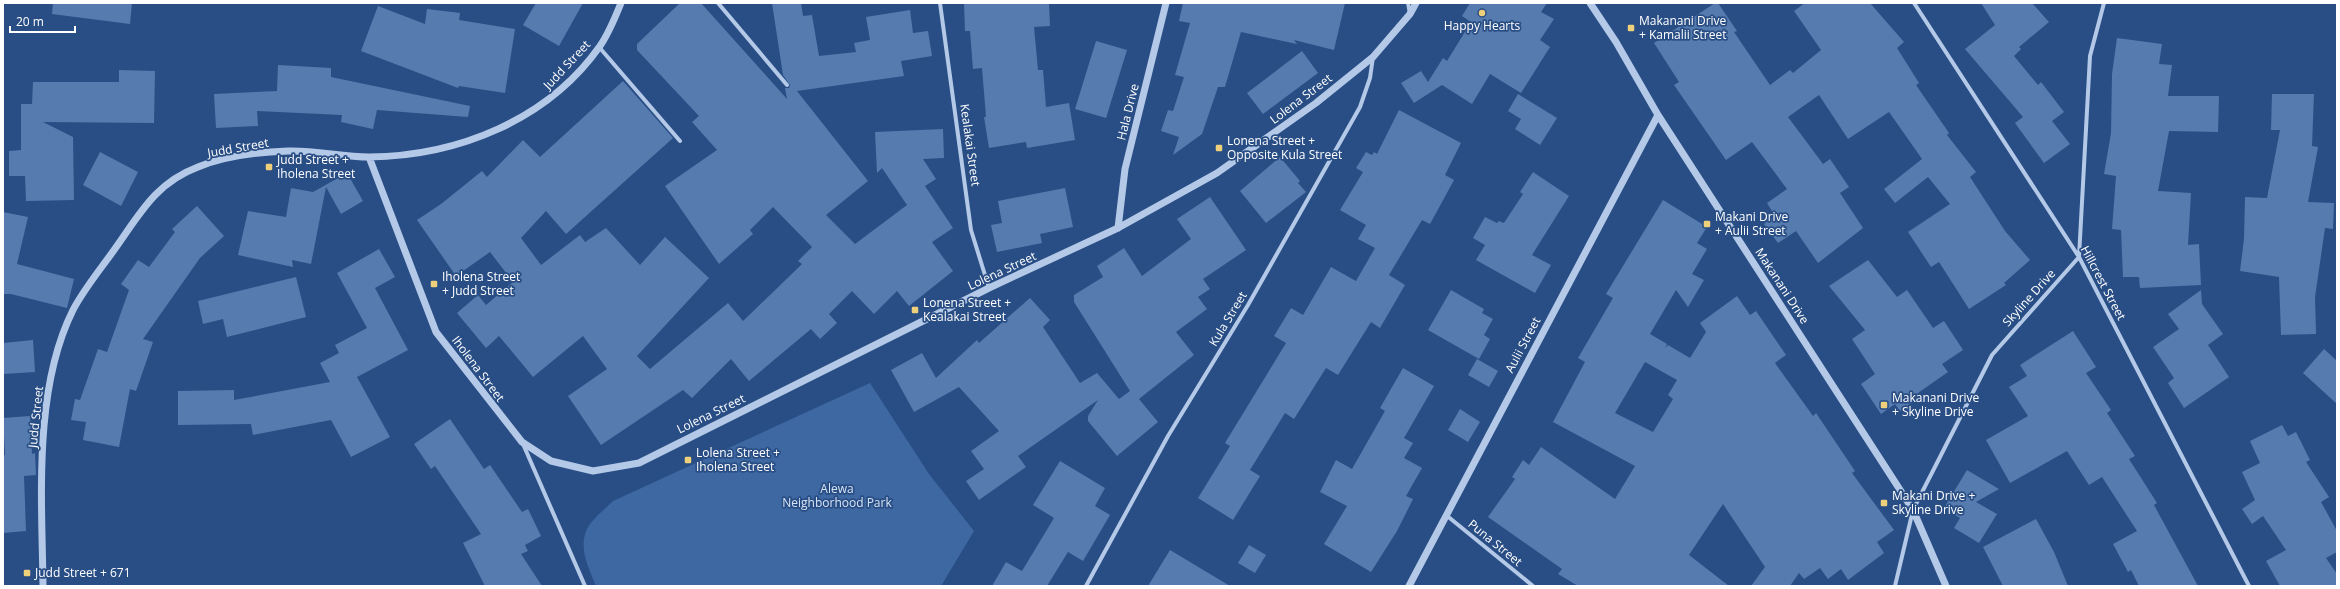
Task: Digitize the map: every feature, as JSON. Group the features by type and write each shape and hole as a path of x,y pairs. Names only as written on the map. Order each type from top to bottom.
{"street":[{"name":"Judd Street","path":"43,586 42,464 54,362 74,309 149,199 171,181 197,167 224,159 288,151 369,157 431,150 464,142 496,131 548,101 567,85 599,47 621,3"},
{"path":"718,3 787,85"},
{"name":"Kealakai Street","path":"940,3 971,230 989,288"},
{"name":"Hala Drive","path":"1118,228 1125,168 1166,3"},
{"path":"1408,3 1410,14"},
{"path":"1410,14 1416,3"},
{"name":"Makanani Drive","path":"1590,3 1616,42 1658,115 1913,510 1946,586"},
{"name":"Hillcrest Street","path":"1914,3 2079,257 2249,586"},
{"path":"2079,257 2090,56 2104,3"},
{"name":"Lolena Street","path":"522,442 551,460 593,471 639,462 989,288 1118,228 1217,173 1316,103 1373,57 1410,14"},
{"path":"599,47 680,141"},
{"name":"Kula Street","path":"1086,586 1168,436 1248,305 1360,107 1370,78 1373,57"},
{"name":"Aulii Street","path":"1409,586 1658,115"},
{"name":"Iholena Street","path":"369,157 436,332 522,442 585,586"},
{"name":"Skyline Drive","path":"1894,586 1913,510 1992,355 2079,257"},
{"name":"Puna Street","path":"1446,515 1533,586"}],"green space":[{"name":"Alewa Neighborhood Park","path":"870,383 929,474 974,531 941,586 596,586 590,573 584,551 585,536 587,529 592,522 613,501"}],"building":[{"path":"53,3 132,3 130,24 52,14"},
{"path":"536,3 583,3 559,46 523,25"},
{"path":"680,3 701,3 787,99 785,88 789,88 790,85 783,75 772,3 801,3 803,16 812,15 819,56 856,52 854,43 870,40 866,17 910,10 913,33 928,31 932,56 901,61 904,76 797,91 868,181 826,215 855,244 907,205 882,168 877,173 875,132 943,129 944,158 923,159 936,179 925,186 953,228 932,242 953,271 909,306 897,291 874,314 852,291 829,314 837,323 820,339 811,329 749,381 731,359 692,398 683,390 601,445 568,396 607,369 583,336 533,377 499,336 486,348 457,313 478,295 486,305 513,282 490,252 456,276 417,220 441,204 482,171 487,177 523,140 540,157 623,81 673,138 566,234 546,211 521,238 541,265 580,235 585,242 606,228 640,265 665,237 709,278 637,356 650,369 728,303 743,321 802,264 798,261 812,247 773,207 750,230 753,234 719,264 665,186 717,150 692,122 699,116 637,50 637,44"},
{"path":"964,3 1049,3 1050,26 1034,27 1038,70 1043,70 1046,107 1069,103 1075,140 1027,148 1026,142 989,148 984,117 986,117 982,68 973,69 970,31 965,31"},
{"path":"1183,3 1345,3 1334,50 1294,40 1297,44 1241,32 1225,87 1218,87 1202,134 1173,155 1179,137 1161,131 1168,110 1173,111 1184,77 1175,75 1190,23 1179,21"},
{"path":"1470,3 1547,3 1541,12 1554,19 1540,40 1550,47 1521,93 1490,74 1472,104 1442,85 1414,103 1401,83 1421,71 1428,82 1443,58 1447,61 1471,22 1462,16"},
{"path":"1715,3 1718,3 1737,31 1734,32 1770,85 1790,70 1793,73 1821,50 1794,11 1805,3 1870,3 1904,42 1897,48 1919,83 1916,85 1949,133 1947,135 1976,172 1970,177 2005,231 2030,260 2004,283 2006,285 1969,309 1939,262 1931,267 1908,232 1950,204 1928,177 1895,203 1884,189 1922,159 1889,112 1848,139 1819,95 1788,117 1823,164 1830,159 1849,187 1840,193 1863,228 1818,263 1796,231 1778,243 1764,224 1775,216 1767,203 1787,189 1752,142 1726,160 1674,85 1679,82 1654,43"},
{"path":"1981,3 2032,3 2049,22 2019,47 2021,49 2014,56 2038,85 2041,82 2064,112 2052,121 2070,144 2044,163 2015,123 2023,117 1965,49 1995,25"},
{"path":"378,6 425,24 427,9 460,13 459,20 515,29 505,93 459,86 458,88 361,51"},
{"path":"2117,38 2162,44 2159,64 2172,65 2168,96 2219,96 2218,132 2169,131 2158,191 2191,193 2188,245 2199,244 2201,285 2140,288 2139,277 2123,277 2121,230 2112,229 2116,176 2104,174 2111,133 2112,74"},
{"path":"1096,41 1127,50 1106,118 1075,109"},
{"path":"1302,51 1318,73 1263,114 1247,93"},
{"path":"278,65 331,68 331,77 470,106 468,117 377,110 373,129 341,122 342,115 257,111 258,126 216,128 214,94 277,91"},
{"path":"119,70 155,71 154,123 43,122 73,137 74,200 26,201 25,176 9,176 9,151 21,150 21,104 32,104 33,82 119,82"},
{"path":"1518,94 1557,118 1540,145 1515,129 1521,119 1508,111"},
{"path":"2272,94 2314,94 2312,146 2318,147 2308,202 2334,203 2333,229 2325,228 2315,297 2316,334 2281,335 2279,277 2240,271 2244,239 2245,197 2267,198 2280,130 2271,130"},
{"path":"1399,110 1461,143 1445,175 1454,180 1430,224 1422,220 1389,275 1405,285 1380,328 1371,322 1338,375 1326,368 1294,419 1285,413 1250,470 1260,476 1233,520 1198,498 1230,446 1225,443 1286,343 1274,336 1291,308 1303,315 1331,267 1356,281 1375,248 1358,239 1366,225 1340,210 1363,172 1356,168 1366,152 1372,155 1374,152 1377,154"},
{"path":"100,152 138,172 121,206 83,185"},
{"path":"1280,157 1300,181 1298,183 1306,192 1266,223 1240,191"},
{"path":"1533,172 1569,196 1532,255 1551,265 1535,293 1476,260 1485,245 1473,238 1485,217 1497,223 1499,221 1504,223 1523,194 1520,192"},
{"path":"347,173 363,201 341,214 326,187 311,264 292,260 293,267 238,255 248,211 286,217 291,188 313,192"},
{"path":"1065,188 1073,227 1040,234 1042,243 997,252 991,225 1002,223 998,201"},
{"path":"1210,197 1246,250 1203,279 1210,289 1198,297 1207,309 1176,332 1194,355 1139,399 1158,422 1117,456 1088,421 1088,416 1098,400 1018,456 1026,467 979,500 966,481 984,469 971,451 999,431 959,387 914,412 891,370 922,353 936,378 977,340 979,343 1030,298 1050,320 1043,327 1080,383 1097,373 1119,399 1130,391 1074,302 1074,295 1103,277 1097,266 1124,248 1142,276 1191,239 1177,219"},
{"path":"1663,200 1707,227 1697,243 1707,249 1692,274 1704,280 1688,307 1676,290 1650,334 1667,344 1665,348 1668,345 1690,358 1706,332 1700,323 1737,296 1750,315 1756,311 1786,355 1775,363 1813,416 1816,413 1855,471 1852,473 1894,530 1877,542 1884,553 1848,580 1841,569 1828,579 1820,568 1804,579 1799,573 1790,586 1751,586 1765,567 1723,504 1689,555 1729,586 1578,586 1558,574 1562,569 1488,517 1515,479 1512,477 1523,460 1529,465 1541,447 1615,499 1635,466 1553,422 1585,362 1578,358 1613,298 1606,294","holes":["1645,362 1677,380 1668,395 1673,399 1653,432 1615,413"]},
{"path":"197,206 224,236 200,258 143,339 153,342 136,391 130,389 119,447 83,440 86,422 71,420 75,399 80,400 98,349 107,352 129,290 121,284 138,260 149,267 175,232 172,229"},
{"path":"3,212 28,217 17,264 74,279 67,308 11,294 3,294"},
{"path":"379,249 395,277 375,288 408,350 357,377 390,437 351,457 331,420 253,435 251,424 178,425 178,391 234,390 234,400 330,382 320,363 339,353 335,345 367,328 337,273"},
{"path":"1868,260 1897,297 1907,290 1933,328 1944,321 1963,350 1942,364 1948,372 1918,393 1921,397 1900,411 1895,404 1881,414 1861,384 1875,374 1852,339 1865,330 1829,286"},
{"path":"296,277 306,317 227,337 223,319 203,324 198,301"},
{"path":"1451,290 1484,309 1482,313 1493,319 1484,335 1490,339 1479,359 1428,330"},
{"path":"2201,290 2202,304 2223,334 2208,345 2229,377 2184,408 2168,383 2174,378 2153,347 2179,329 2168,314"},
{"path":"2073,331 2096,367 2086,373 2111,410 2107,413 2135,456 2129,459 2157,503 2154,505 2198,586 2139,586 2131,570 2128,572 2113,544 2137,531 2102,477 2089,485 2067,451 2010,483 1986,440 2028,416 2009,387 2027,376 2020,365"},
{"path":"33,340 35,372 3,374 3,343"},
{"path":"2324,349 2337,361 2337,404 2303,373"},
{"path":"1477,359 1498,371 1489,387 1468,375"},
{"path":"1403,368 1434,386 1404,438 1413,443 1404,458 1422,468 1406,496 1413,499 1397,531 1371,572 1324,544 1347,506 1320,492 1336,460 1352,469 1385,411 1380,408"},
{"path":"1460,409 1480,422 1468,442 1448,430"},
{"path":"30,416 32,454 35,453 36,475 24,476 26,531 3,533 3,455 5,455 3,418"},
{"path":"450,419 484,469 490,465 522,512 528,509 541,536 525,545 528,551 521,554 542,586 485,586 463,543 481,534 435,466 431,469 414,444"},
{"path":"2282,425 2288,436 2296,432 2310,460 2306,462 2329,497 2321,502 2337,531 2337,552 2326,558 2337,574 2337,586 2280,586 2266,561 2286,550 2263,516 2252,524 2242,509 2255,500 2242,472 2260,463 2250,441"},
{"path":"1060,461 1105,488 1095,506 1110,515 1083,561 1068,552 1047,586 992,586 1006,562 1022,571 1054,518 1033,505"},
{"path":"1967,470 1999,489 1976,502 1997,514 1979,543 1954,528 1960,518 1944,508"},
{"path":"2036,519 2054,552 2068,586 2003,586 1983,547"},
{"path":"1249,545 1266,555 1255,573 1238,563"},
{"path":"1170,550 1230,586 1148,586"}],"place":[{"name":"Happy Hearts","path":"1482,13"},
{"name":"Makanani Drive + Kamalii Street","path":"1631,28"},
{"name":"Lonena Street + Opposite Kula Street","path":"1219,148"},
{"name":"Judd Street + Iholena Street","path":"269,167"},
{"name":"Makani Drive + Aulii Street","path":"1707,224"},
{"name":"Iholena Street + Judd Street","path":"434,284"},
{"name":"Lonena Street + Kealakai Street","path":"915,310"},
{"name":"Makanani Drive + Skyline Drive","path":"1884,405"},
{"name":"Lolena Street + Iholena Street","path":"688,460"},
{"name":"Makani Drive + Skyline Drive","path":"1884,503"},
{"name":"Judd Street + 671","path":"27,573"}]}
